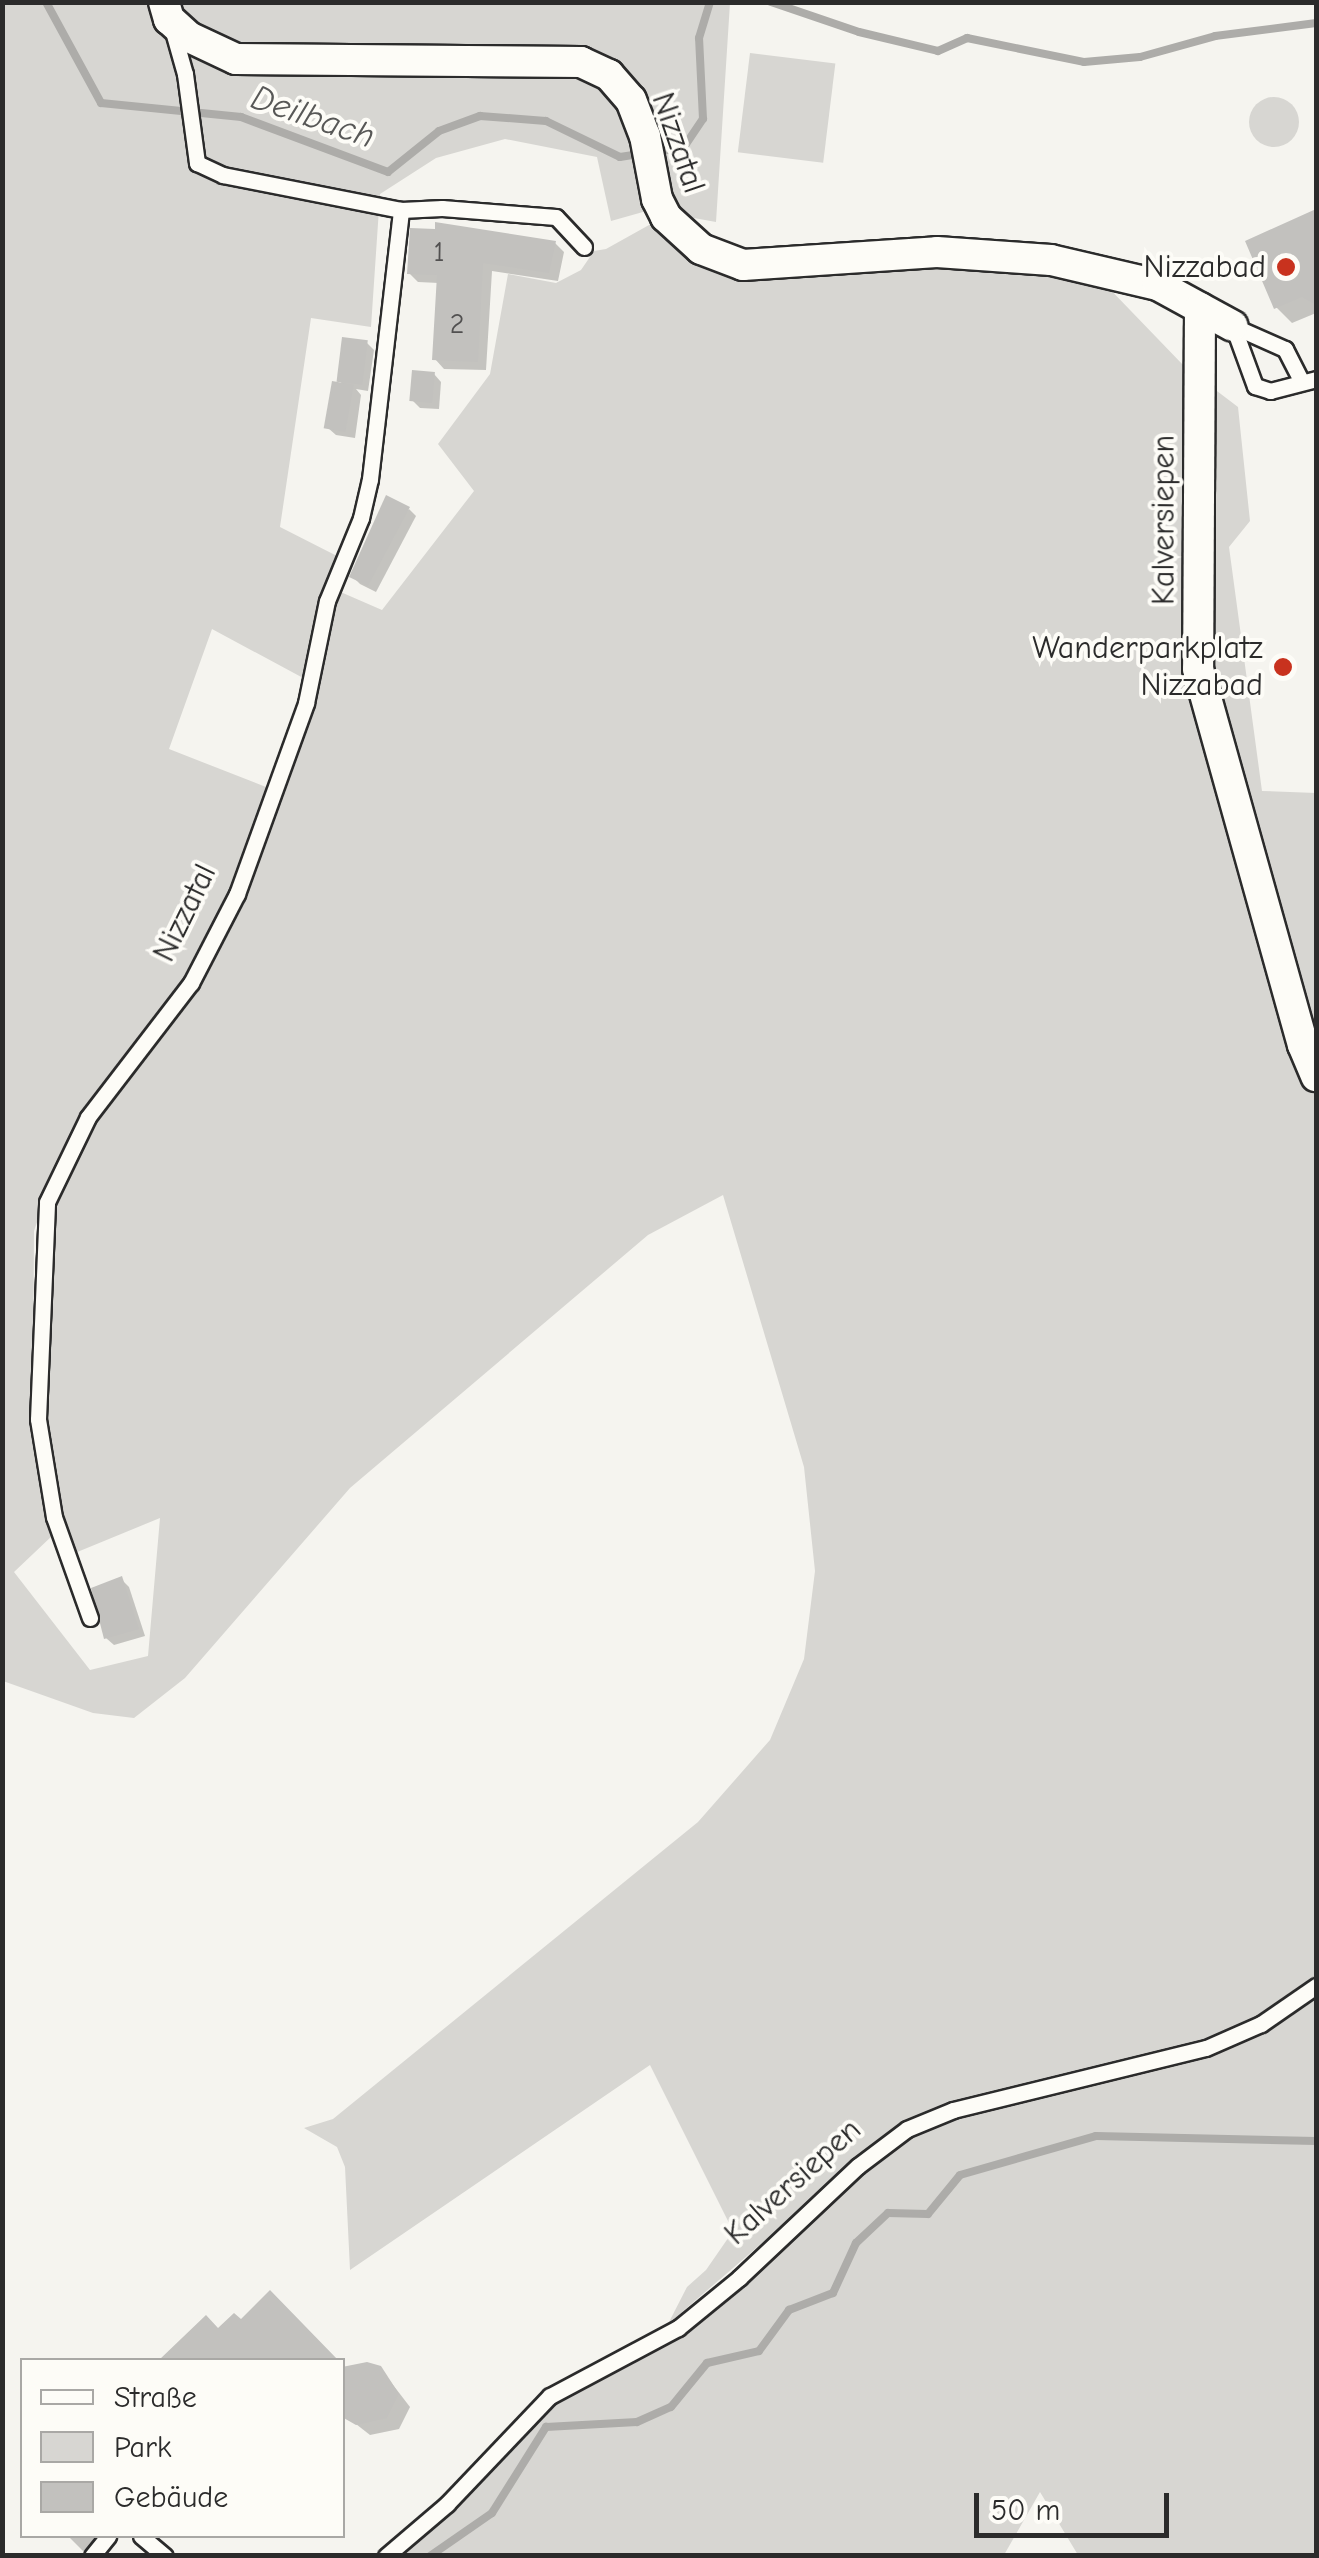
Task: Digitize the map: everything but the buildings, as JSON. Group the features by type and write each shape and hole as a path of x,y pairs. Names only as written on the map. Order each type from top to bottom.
{"street":[{"name":"Nizzatal","path":"166,11 189,37 236,58 581,62 609,75 631,100 666,217 701,249 743,265 937,252 1050,260 1158,285 1233,326"},
{"name":"Kalversiepen","path":"1200,308 1198,669 1316,1076"}],"lane":[{"name":"Nizzatal","path":"166,11 185,74 197,163 223,175 400,210 442,208 556,217 584,247"},
{"name":"Nizzatal","path":"90,1618 54,1516 38,1419 47,1202 88,1117 191,983 237,894 306,703 327,601 361,518 370,480 400,210"},
{"path":"1233,326 1285,349 1309,380 1270,391 1255,386 1233,326"},
{"name":"Kalversiepen","path":"386,2556 447,2504 550,2396 678,2328 765,2255 858,2166 907,2129 952,2110 1206,2048 1260,2024 1316,1986"},
{"path":"144,2538 164,2556"}],"green space":[{"path":"2,3 730,3 716,222 650,210 611,221 597,157 505,139 436,158 380,194 371,327 311,318 280,527 337,556 305,679 212,629 169,749 271,789 233,893 189,981 86,1114 58,1161 34,1231 33,1400 53,1535 14,1572 90,1670 148,1656 160,1518 70,1555 56,1514 40,1416 50,1209 77,1140 194,983 239,894 336,590 382,610 474,491 438,444 490,374 508,274 556,283 581,270 594,251 606,249 658,220 698,254 947,260 1104,283 1184,366 1238,407 1250,521 1229,547 1262,791 1316,793 1316,2555 1078,2555 1040,2492 1004,2555 392,2555 552,2399 681,2333 808,2225 860,2172 914,2133 905,2120 668,2324 687,2287 706,2270 733,2231 650,2065 350,2270 345,2167 337,2147 304,2128 333,2119 698,1822 770,1740 804,1659 815,1571 804,1467 723,1195 648,1235 350,1488 185,1678 134,1718 93,1713 3,1681"},
{"path":"750,53 835,63 823,163 738,152"},
{"path":"1274,97 1292,104 1299,122 1292,140 1274,147 1256,140 1249,122 1256,104"}],"waterway":[{"name":"Deilbach","path":"46,2 101,103 241,117 388,172 439,131 480,116 546,121 620,157 640,154"},
{"name":"Deilbach","path":"654,152 684,147 703,119 699,38 710,2"},
{"name":"Deilbach","path":"771,2 859,32 938,51 967,38 1084,62 1140,57 1215,36 1316,23"},
{"path":"430,2556 492,2513 546,2427 637,2422 671,2407 707,2363 759,2351 789,2310 833,2293 856,2243 888,2213 928,2214 960,2175 1096,2136 1316,2141"}],"place":[{"name":"Nizzabad","path":"1286,267"},
{"name":"Wanderparkplatz Nizzabad","path":"1283,667"}]}
